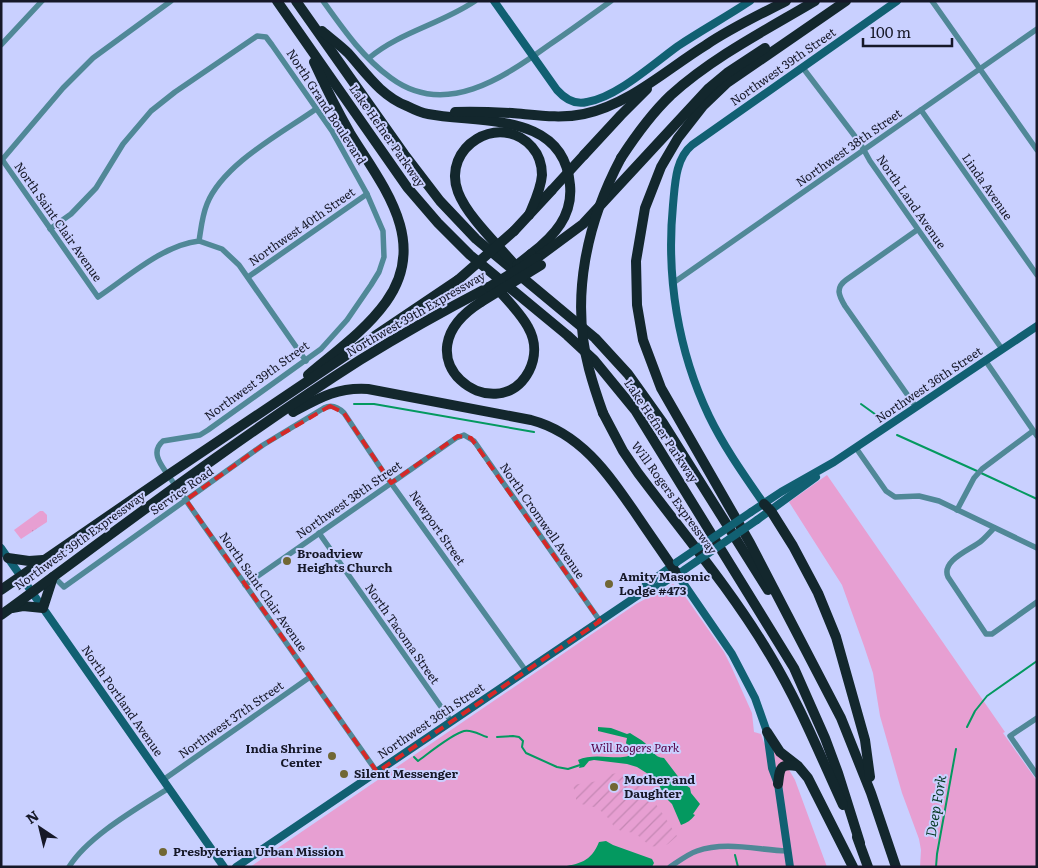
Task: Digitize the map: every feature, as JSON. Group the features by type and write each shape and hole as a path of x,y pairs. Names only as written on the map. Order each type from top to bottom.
{"highway":[{"name":"Lake Hefner Parkway","path":"277,1 407,186 438,223 470,255 575,342 608,376 640,418 794,668 838,772 860,843"},
{"name":"Lake Hefner Parkway","path":"296,1 408,160 440,202 476,239 594,338 618,362 643,393 741,549 800,638"},
{"path":"412,108 433,111 496,112 557,116 573,116 594,112 609,106 661,77 712,41 786,1"},
{"name":"Will Rogers Expressway","path":"815,1 714,63 683,85 656,112 633,140 610,179 594,220 583,272 581,301 584,339 589,368 604,413 623,451 742,611 770,655 797,704 860,843 868,867"},
{"path":"470,255 522,318 533,340 534,358 527,374 515,386 498,393 481,392 465,385 453,372 447,355 448,342 453,328 477,299 536,259 561,242 583,224 713,84 748,59 846,1"},
{"path":"824,15 727,83 703,106 683,131 669,153 652,188 645,208 639,234 636,261 637,305 639,322 654,372 671,406 750,543 841,718 872,793 896,867"},
{"path":"308,18 348,54 380,89 395,100 433,115 516,124 539,134 557,150 564,160 570,179 571,193 569,205 562,224 536,259"},
{"path":"280,400 344,346 379,311 387,301 396,283 402,263 403,251 402,228 391,200 335,108 302,36"},
{"name":"Northwest 39th Expressway","path":"1,590 458,280 514,231 629,106 661,77"},
{"path":"529,215 541,185 542,175 541,163 535,151 523,140 506,133 493,133 476,139 464,150 457,162 455,176 458,192 466,207 531,284"},
{"name":"Northwest 39th Expressway","path":"1,615 176,486 361,359 477,299 489,287 536,259"},
{"path":"256,430 325,395 341,390 356,389 384,391 540,423 565,434 594,457 678,568"},
{"path":"767,507 806,570 818,593 836,637 866,740 872,793"},
{"path":"8,558 29,561 44,560"},
{"path":"11,608 23,606 43,608 53,576"},
{"path":"767,732 780,752 798,766 808,778 853,867"},
{"path":"778,784 779,771 782,767 788,764 798,766"}],"main road":[{"path":"494,1 562,96 571,101 585,103 611,93 685,42 750,1"},
{"name":"Northwest 39th Street","path":"673,283 671,250 673,209 677,174 684,154 692,145 896,1"},
{"path":"673,283 683,346 700,396 725,446 767,507"},
{"name":"Northwest 36th Street","path":"678,568 751,512 767,507 1037,326"},
{"name":"Northwest 36th Street","path":"236,867 640,594 645,586 757,520 767,507"},
{"name":"North Portland Avenue","path":"1,548 224,867"},
{"path":"678,568 738,664 755,698 767,732 772,768 778,784 790,867"}],"street":[{"path":"1,45 42,1"},
{"path":"2,160 63,88 94,58 171,1"},
{"path":"324,1 346,32 391,79 412,90 437,95 461,93 501,77 533,57 611,1"},
{"path":"369,58 399,37 449,16 475,1"},
{"path":"932,1 1037,150"},
{"name":"Northwest 38th Street","path":"673,283 1037,29"},
{"name":"North Grand Boulevard","path":"50,229 71,214 96,188 123,144 151,111 256,37 263,36 269,41 338,142 367,194 383,231 384,257"},
{"name":"North Land Avenue","path":"803,68 864,150 917,230 1002,349"},
{"path":"306,361 248,277 229,254 222,249 199,241 208,202 216,187 229,171 316,109"},
{"name":"Linda Avenue","path":"921,110 1037,275"},
{"name":"North Saint Clair Avenue","path":"2,160 98,297 166,250 181,244 199,241"},
{"name":"Northwest 40th Street","path":"248,277 367,194"},
{"path":"916,407 839,297 839,288 846,280 917,230"},
{"name":"Northwest 39th Street","path":"185,438 200,435 208,430 306,361 330,340 376,278 384,257"},
{"path":"957,510 975,477 982,469 1035,434 985,360"},
{"name":"Newport Street","path":"327,406 335,406 344,413 526,671"},
{"name":"Service Road","path":"53,576 64,587 263,446 327,406"},
{"name":"Northwest 38th Street","path":"246,585 391,482 456,438 466,436"},
{"name":"North Cromwell Avenue","path":"466,436 474,441 600,621"},
{"name":"North Saint Clair Avenue","path":"185,438 165,440 160,443 157,448 159,460 376,772"},
{"path":"856,448 886,491 892,496 930,498 1037,548"},
{"path":"994,528 982,540 953,560 947,571 951,582 988,635 1037,602"},
{"name":"North Tacoma Street","path":"319,533 451,722"},
{"name":"Northwest 37th Street","path":"163,780 310,677"},
{"path":"1037,718 1010,736 1037,775"},
{"path":"70,867 76,857 94,840 169,788"},
{"path":"670,867 691,853 713,847 730,846 787,851"}],"highlighted area":[{"path":"330,406 344,413 391,483 458,436 471,438 600,621 377,772 186,500 263,445"}],"green space":[{"path":"827,475 1037,781 1037,867 920,867 921,850 919,839 902,793 880,716 873,673 864,646 842,585 789,502"},
{"path":"40,511 47,515 47,522 21,539 14,530"},
{"name":"Will Rogers Park","path":"673,584 680,589 724,652 752,713 754,732 761,734 764,743 773,748 784,761 795,780 827,867 250,867 636,604"},
{"path":"617,773 636,783 659,808 677,836 668,844 660,847 650,846 635,833 621,831 614,827 598,808 577,803 573,785 598,781 607,775"}],"shaded area":[{"path":"598,727 611,728 627,734 630,733 647,745 655,755 664,758 683,783 690,788 691,793 700,804 693,814 695,815 681,825 672,804 665,797 656,779 637,767 594,760 579,768 578,760 585,758 623,757 633,753 626,743 627,738 598,731"},
{"path":"606,841 652,859 654,863 652,867 560,867 584,861 596,849 599,842"}],"waterway":[{"path":"354,404 374,404 534,432"},
{"path":"861,404 879,417"},
{"path":"897,435 977,471"},
{"path":"981,473 1037,499"},
{"name":"Deep Fork","path":"967,727 975,711 987,696 1037,661"},
{"path":"414,757 418,761 447,740 464,731 473,731 487,737"},
{"path":"497,737 519,737 523,741 522,747 526,753 557,767 568,769 580,765"},
{"name":"Deep Fork","path":"936,867 956,749"},
{"path":"735,855 738,867"}],"place":[{"name":"Broadview Heights Church","path":"287,561"},
{"name":"Amity Masonic Lodge #473","path":"609,584"},
{"name":"India Shrine Center","path":"332,756"},
{"name":"Silent Messenger","path":"344,774"},
{"name":"Mother and Daughter","path":"614,787"},
{"name":"Presbyterian Urban Mission","path":"163,852"}]}
